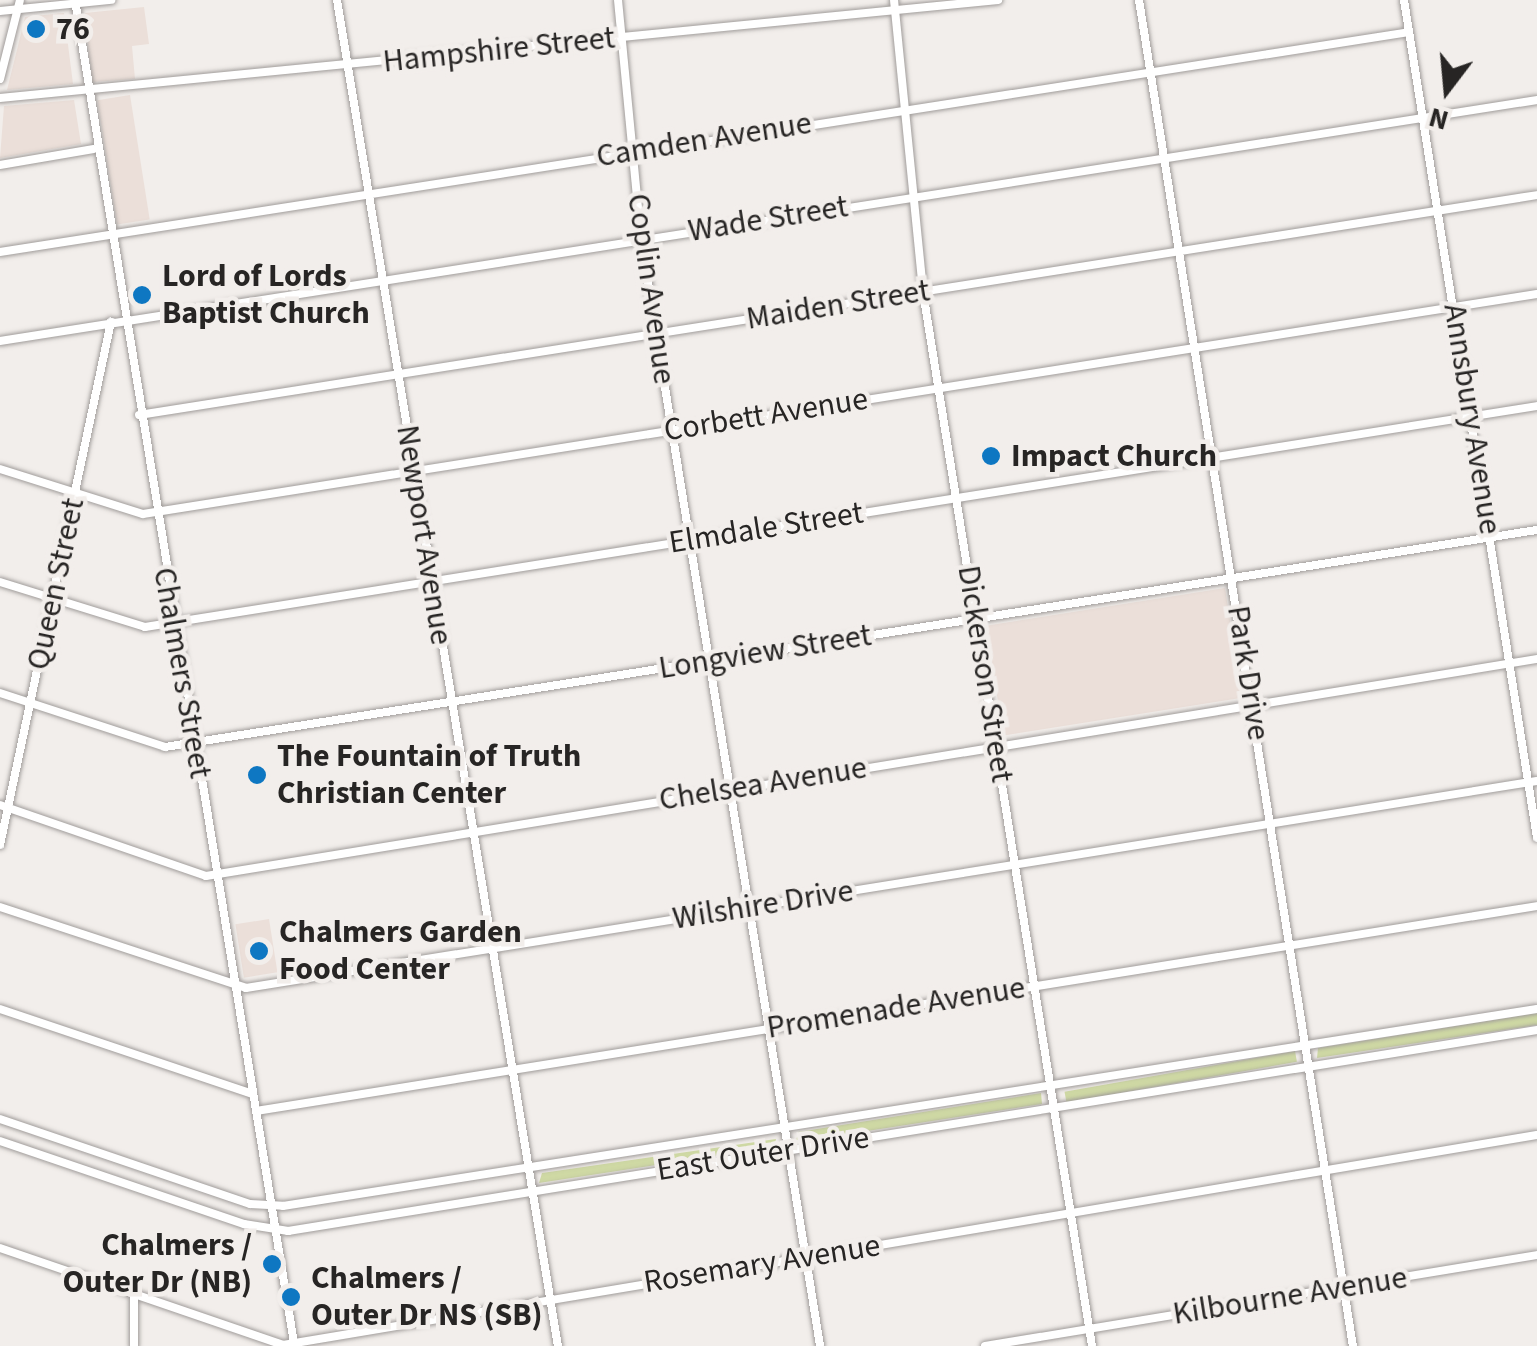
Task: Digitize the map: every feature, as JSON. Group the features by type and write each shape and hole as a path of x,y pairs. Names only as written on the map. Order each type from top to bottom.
{"street":[{"path":"0,10 19,4 112,0"},
{"name":"Newport Avenue","path":"337,0 531,1191"},
{"name":"Coplin Avenue","path":"618,0 640,239 820,1346"},
{"name":"Dickerson Street","path":"894,0 910,196 923,292 1092,1346"},
{"name":"Hampshire Street","path":"0,98 998,0"},
{"name":"Park Drive","path":"1139,0 1353,1346"},
{"name":"Annsbury Avenue","path":"1404,0 1533,782 1537,838"},
{"name":"Chalmers Street","path":"75,2 108,234 116,322 155,511 294,1344"},
{"path":"0,79 19,4"},
{"name":"Camden Avenue","path":"0,252 1409,32"},
{"name":"Wade Street","path":"0,341 1537,100"},
{"path":"0,165 94,149"},
{"name":"Maiden Street","path":"138,414 1537,196"},
{"name":"Corbett Avenue","path":"0,469 131,514 1537,294"},
{"name":"Queen Street","path":"0,845 4,806 116,322"},
{"name":"Elmdale Street","path":"0,582 140,626 1537,406"},
{"name":"Longview Street","path":"0,693 161,747 1537,530"},
{"name":"Chelsea Avenue","path":"4,806 216,875 1537,659"},
{"name":"Wilshire Drive","path":"0,908 235,988 1533,782"},
{"name":"Promenade Avenue","path":"256,1111 1537,906"},
{"path":"0,1009 253,1094"},
{"name":"East Outer Drive","path":"0,1119 250,1204 271,1207 528,1171 1537,1009"},
{"name":"East Outer Drive","path":"0,1140 244,1224 274,1230 1537,1030"},
{"name":"Rosemary Avenue","path":"0,1248 294,1344 1537,1135"},
{"path":"168,1198 175,1178"},
{"path":"531,1191 558,1346"},
{"path":"382,1192 385,1215"},
{"path":"244,1224 250,1204"},
{"path":"298,1204 301,1228"},
{"name":"Kilbourne Avenue","path":"985,1346 1537,1255"},
{"path":"134,1294 134,1346"}],"shaded area":[{"path":"144,7 149,44 132,46 135,79 92,82 85,13"},
{"path":"64,13 73,84 7,90 25,17"},
{"path":"130,95 150,219 117,225 97,100"},
{"path":"74,100 81,144 0,158 4,106"},
{"path":"1225,588 1242,698 1003,735 986,626"},
{"path":"269,919 277,972 244,978 235,924"}],"green space":[{"path":"1537,1013 1537,1025 1317,1058 1318,1048"},
{"path":"1295,1051 1297,1062 1066,1102 1065,1092"},
{"path":"1041,1093 1042,1104 796,1142 798,1132"},
{"path":"776,1139 774,1147 539,1183 542,1173"}],"place":[{"name":"76","path":"36,29"},
{"name":"Lord of Lords Baptist Church","path":"142,295"},
{"name":"Impact Church","path":"991,456"},
{"name":"The Fountain of Truth Christian Center","path":"257,775"},
{"name":"Chalmers Garden Food Center","path":"259,951"},
{"name":"Chalmers / Outer Dr (NB)","path":"272,1264"},
{"name":"Chalmers / Outer Dr NS (SB)","path":"291,1297"}]}
